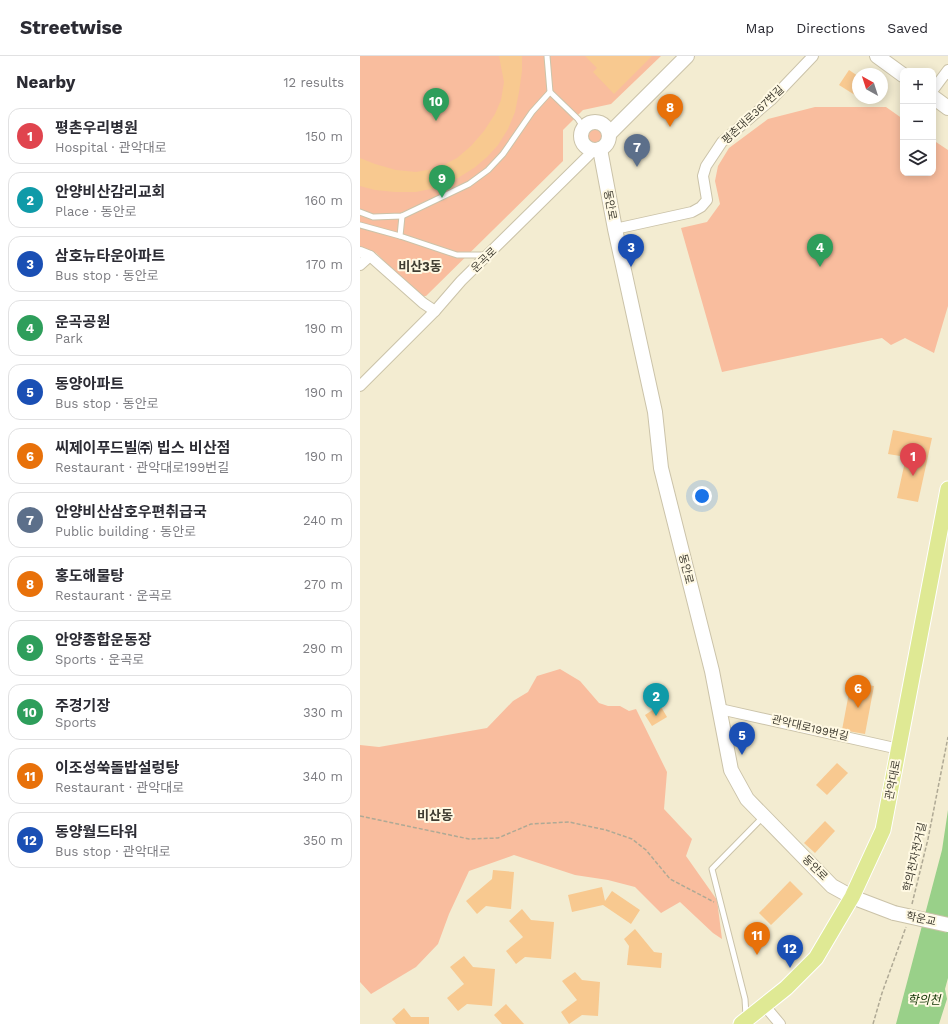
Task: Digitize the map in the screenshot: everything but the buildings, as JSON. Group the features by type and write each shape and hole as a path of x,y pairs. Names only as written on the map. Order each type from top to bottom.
{"main road":[{"name":"관악대로","path":"744,1022 786,988 816,958 852,897 883,830 932,568 943,547 948,488"}],"street":[{"path":"609,134 606,128 595,122 584,128 581,139 584,145 589,149 597,150 605,146 609,134 687,56"},
{"name":"평촌대로367번길","path":"615,229 692,212 701,207 707,200 703,176 706,166 722,142 771,100 813,56"},
{"path":"877,56 900,73"},
{"path":"936,86 948,70"},
{"path":"936,99 948,108"},
{"name":"동안로","path":"597,150 655,412 661,468 720,709 732,770 747,799 832,886 852,897 894,913"},
{"name":"운곡로","path":"360,386 435,311 461,281 490,255 597,150"},
{"path":"360,265 365,254 423,303 435,311"},
{"name":"관악대로199번길","path":"720,709 899,749"},
{"name":"학운교","path":"894,913 948,925"},
{"path":"764,1005 780,1024"}],"lane":[{"path":"547,56 550,92 578,119 584,128"},
{"path":"360,212 373,217 402,216 469,184 488,170 503,154 532,112 550,92"},
{"path":"400,236 402,216"},
{"path":"360,225 400,236 457,255 490,255"},
{"path":"744,1022 745,999 712,869 764,817"}],"path":[{"name":"학의천자전거길","path":"912,907 928,839 948,737"},
{"path":"360,816 469,839 498,838 532,824 569,822 606,830 632,839 646,850 670,879 721,906"},
{"path":"873,1024 882,993 908,923"}],"shaded area":[{"path":"360,56 661,56 611,104 583,110 563,130 563,161 426,296 419,296 376,253 360,248"},
{"path":"815,107 886,107 900,117 900,176 936,176 936,142 948,150 948,306 934,353 905,338 891,345 882,338 722,372 681,228 707,222 720,204 715,181 718,166 729,148 768,119"},
{"path":"592,128 598,128 603,133 601,142 598,144 592,144 587,139 587,133"},
{"path":"560,669 580,681 599,703 608,706 620,706 629,711 636,709 667,772 664,809 692,839 686,856 717,900 722,939 713,933 680,902 661,913 635,887 608,880 575,875 514,855 469,871 449,914 438,944 416,967 371,994 360,982 360,745 379,747 487,728 513,701 528,692 537,676"}],"water":[{"name":"학의천","path":"948,810 948,978 945,989 947,999 939,1024 896,1024 942,850"}],"place":[{"name":"주경기장","path":"436,121"},
{"name":"홍도해물탕","path":"670,127"},
{"name":"안양비산삼호우편취급국","path":"637,167"},
{"name":"안양종합운동장","path":"442,198"},
{"name":"삼호뉴타운아파트","path":"631,267"},
{"name":"운곡공원","path":"820,267"},
{"name":"평촌우리병원","path":"913,476"},
{"name":"씨제이푸드빌㈜ 빕스 비산점","path":"858,708"},
{"name":"안양비산감리교회","path":"656,716"},
{"name":"동양아파트","path":"742,755"},
{"name":"이조성쑥돌밥설렁탕","path":"757,955"},
{"name":"동양월드타워","path":"790,968"}],"district":[{"name":"비산3동","path":"420,266"},
{"name":"비산동","path":"435,815"}]}
